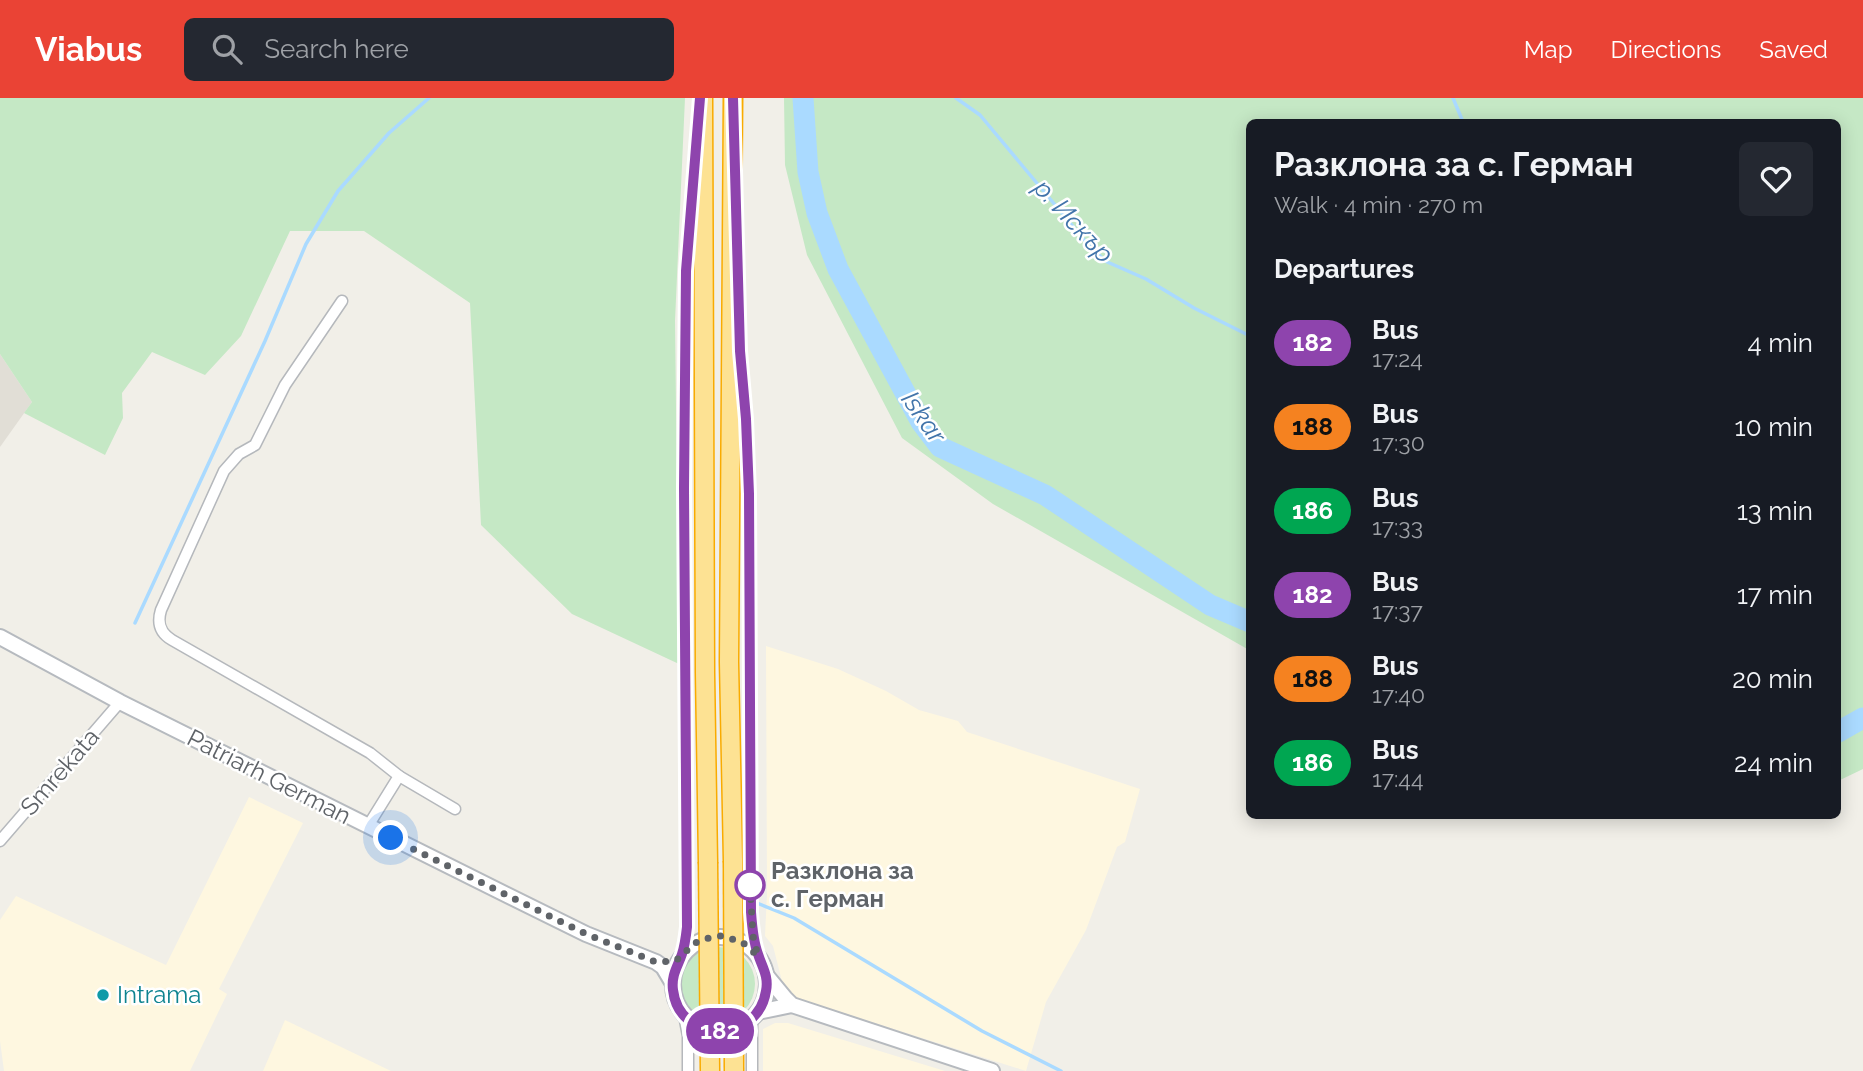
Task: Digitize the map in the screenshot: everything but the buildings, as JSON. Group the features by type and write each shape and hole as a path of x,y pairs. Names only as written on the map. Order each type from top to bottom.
{"highway":[{"path":"701,98 710,1071"},
{"path":"733,98 729,662 734,1071"}],"street":[{"path":"688,1071 688,1036 684,1015 675,999 672,982 687,927 684,488 686,271 701,98"},
{"path":"733,152 740,351 749,494 751,912 758,956 766,975 792,1005 992,1071"},
{"path":"342,302 285,385 255,445 239,454 224,471 161,610 159,624 166,636 172,640 370,753 399,776 455,809"},
{"name":"Patriarh German","path":"0,637 120,702 368,826 586,934 656,962"},
{"name":"Smrekata","path":"0,841 120,702"},
{"path":"368,826 399,776"},
{"path":"656,962 674,961 693,944 721,936 742,942 758,956"},
{"path":"656,962 663,967 672,982"},
{"path":"752,1071 755,1015 766,991 766,975"},
{"path":"684,1015 704,1028 720,1031 734,1029 755,1015 792,1005"}],"shaded area":[{"path":"0,354 32,402 0,447"},
{"path":"766,646 838,669 919,710 958,721 967,732 1140,789 1125,842 1117,847 1086,930 1046,1002 1026,1071 796,998 784,989 773,946 765,936"},
{"path":"249,797 303,823 219,989 227,994 190,1071 4,1071 0,1041 0,920 16,896 166,965"},
{"path":"285,1020 391,1071 263,1071"},
{"path":"775,1023 788,1023 945,1071 763,1071 763,1029"}],"green space":[{"path":"0,98 685,98 675,321 679,664 572,614 481,525 470,303 364,231 290,231 241,336 205,375 152,352 122,393 123,418 105,455 24,413 32,402 0,354"},
{"path":"784,98 1863,98 1863,769 1841,780 1841,119 1246,119 1246,648 993,504 902,438 807,255 785,165"},
{"path":"718,947 732,950 744,958 752,970 755,984 752,998 744,1010 732,1018 718,1021 704,1018 692,1010 684,998 681,984 684,970 692,958 704,950"}],"waterway":[{"path":"135,623 265,341 306,244 338,191 389,133 429,98"},
{"name":"Iskar","path":"803,98 808,172 817,213 838,269 921,422 940,447 1045,495 1210,605 1246,620"},
{"name":"р. Искър","path":"956,98 980,115 1105,261 1146,279 1194,308 1246,334"},
{"path":"1453,98 1462,119"},
{"name":"Iskar","path":"1841,730 1863,718"},
{"path":"757,903 794,918 982,1031 1061,1071"}],"bus line":[{"name":"182","path":"700,98 686,271 684,488 687,927 682,955 674,970 672,982 675,999 684,1015 695,1024 720,1031 734,1029 758,1012 767,982 753,936 751,912 749,494 740,351 733,98"}],"place":[{"name":"Разклона за с. Герман","path":"750,885"},
{"name":"Intrama","path":"103,995"}],"route":[{"path":"391,838 586,934 656,962 674,961 693,944 721,936 742,942 758,956 753,936 750,885"}]}
